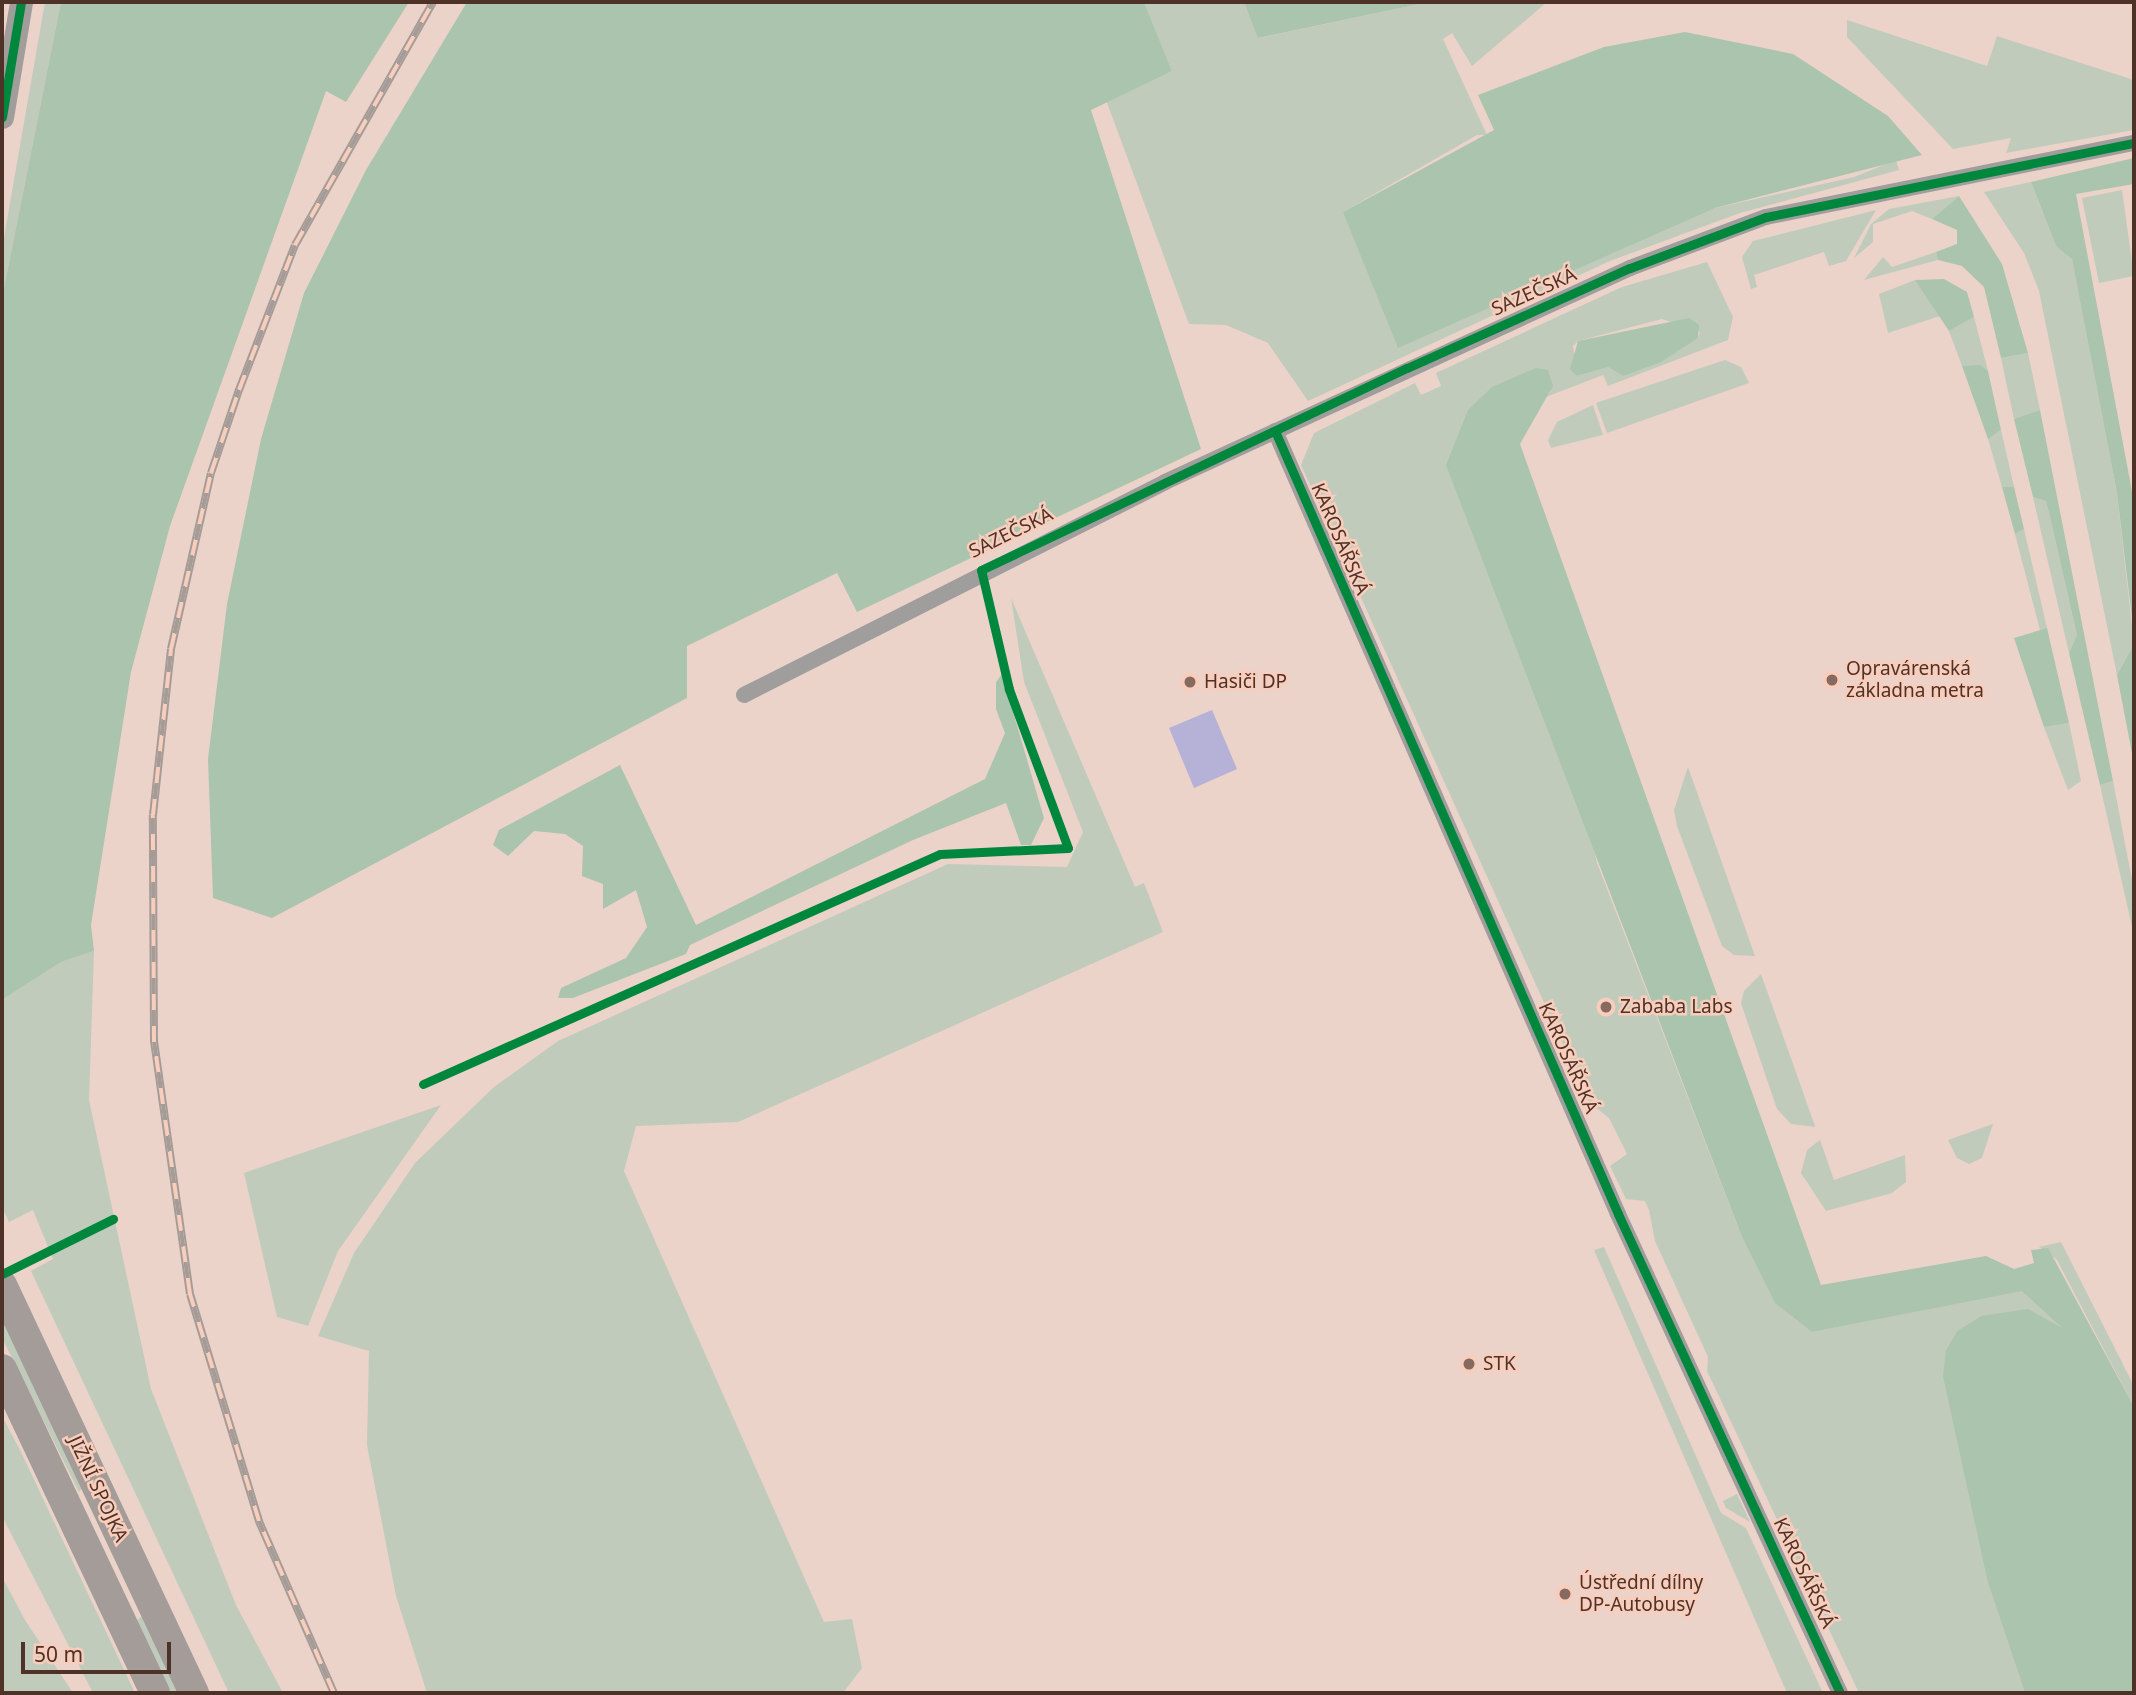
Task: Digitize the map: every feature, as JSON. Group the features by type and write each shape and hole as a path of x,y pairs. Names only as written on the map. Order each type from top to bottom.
{"highway":[{"name":"JIŽNÍ SPOJKA","path":"2,1285 194,1693"},
{"name":"JIŽNÍ SPOJKA","path":"2,1369 155,1693"}],"main road":[{"path":"2,117 21,2"}],"street":[{"name":"SAZEČSKÁ","path":"744,695 981,570 1630,268 1766,217 1910,185 2134,143"},
{"name":"KAROSÁŘSKÁ","path":"1275,431 1618,1214 1840,1693"}],"green space":[{"path":"45,2 61,2 2,298 2,249"},
{"path":"61,2 409,2 346,102 326,91 170,526 131,672 91,925 94,951 61,962 2,1000 2,298"},
{"path":"467,2 1144,2 1172,71 1091,110 1201,449 857,612 837,573 687,646 687,698 272,918 213,898 208,759 227,604 261,439 304,293 366,170"},
{"path":"1144,2 1244,2 1259,38 1429,2 1547,2 1472,66 1452,33 1443,39 1487,135 1477,135 1343,212 1652,232 1715,208 1854,177 1896,160 1899,170 1740,213 1610,261 1308,401 1268,343 1226,325 1189,324 1106,100 1172,71"},
{"path":"1244,2 1429,2 1258,38"},
{"path":"1847,20 1987,66 1997,36 2134,80 2134,130 2006,153 2011,138 1953,149 1847,37"},
{"path":"1685,32 1793,54 1888,116 1922,155 1715,208 1398,348 1343,212 1494,130 1478,95 1604,47"},
{"path":"2134,158 2134,184 2076,194 2134,502 2134,635 2117,493 2072,259 2056,246 2031,182"},
{"path":"2031,182 2056,246 2072,258 2117,493 2134,644 2117,675 2039,291 2024,253 1984,192"},
{"path":"2122,190 2134,276 2099,283 2082,198"},
{"path":"1959,196 1932,219 1912,211 1873,224 1873,242 1854,258 1871,224 1889,209"},
{"path":"1959,196 2002,264 2028,353 2001,358 1984,287 1962,266 1938,260 1936,252 1957,244 1957,230 1932,219"},
{"path":"1876,210 1846,261 1829,266 1824,252 1754,275 1757,287 1751,289 1742,257 1753,241"},
{"path":"1936,252 1938,260 1864,280 1883,257 1892,267"},
{"path":"1707,262 1733,317 1728,340 1608,386 1603,375 1546,397 1551,391 1492,387 1597,863 1742,1237 1775,1302 1812,1332 2022,1290 2065,1331 1981,1316 1957,1331 1946,1350 1988,1583 2025,1693 1859,1693 1707,1371 1708,1357 1655,1241 1645,1201 1626,1199 1610,1166 1627,1154 1609,1118 1589,1102 1301,465 1314,433 1415,383 1421,395 1441,386 1436,373 1622,287","holes":["1662,319 1700,332 1698,338 1623,376 1608,367 1577,376 1573,346 1578,341"]},
{"path":"1944,279 1967,292 1974,317 1949,331 1915,280"},
{"path":"1915,280 1943,315 1888,333 1879,294"},
{"path":"1974,317 1988,371 1962,366 1949,331"},
{"path":"1689,318 1699,325 1698,338 1661,362 1623,376 1608,367 1577,376 1570,369 1578,341"},
{"path":"2028,353 2040,410 2014,419 2001,358"},
{"path":"1725,360 1741,367 1749,383 1607,433 1596,403"},
{"path":"1980,365 1988,371 2001,430 1988,439 1962,366"},
{"path":"1536,368 1548,370 1553,386 1520,444 1821,1285 1986,1256 2014,1269 2034,1263 2031,1250 2048,1248 2134,1407 2134,1693 2025,1693 1988,1583 1943,1376 1946,1350 1957,1331 1981,1316 2028,1309 2062,1328 2022,1291 1812,1332 1775,1303 1742,1237 1446,465 1468,410 1492,387"},
{"path":"1593,405 1603,435 1551,448 1548,440 1557,422"},
{"path":"2040,410 2113,781 2100,785 2069,653 2077,635 2053,530 2046,501 2033,497 2014,419"},
{"path":"2001,430 2014,487 2002,487 1988,439"},
{"path":"2002,487 2014,487 2024,529 2015,534"},
{"path":"2033,497 2046,501 2053,530 2077,635 2069,653"},
{"path":"2024,529 2047,628 2040,630 2015,534"},
{"path":"1011,598 1135,887 1144,883 1163,932 738,1122 636,1126 624,1171 824,1622 852,1619 862,1668 843,1693 427,1693 396,1596 367,1445 369,1351 318,1336 354,1253 415,1163 494,1087 558,1041 948,864 1067,867 1083,832 1024,682"},
{"path":"2047,628 2069,723 2044,727 2014,638"},
{"path":"2134,644 2134,764 2117,675"},
{"path":"1002,674 1044,818 1031,845 1021,845 1006,803 913,840 690,945 686,954 573,998 558,998 561,988 626,958 647,927 636,890 603,909 603,884 582,876 583,846 565,834 534,831 508,856 493,845 499,830 620,765 696,925 985,779 1005,733 996,709 996,682"},
{"path":"2069,723 2081,781 2068,790 2044,727"},
{"path":"1688,767 1755,956 1734,955 1722,946 1677,826 1674,810"},
{"path":"2113,781 2134,890 2134,936 2100,785"},
{"path":"94,951 89,1100 151,1389 236,1605 283,1693 229,1693 31,1271 53,1259 33,1210 9,1222 2,1207 2,1000 61,962"},
{"path":"1761,974 1815,1127 1791,1124 1777,1109 1741,1003 1744,991"},
{"path":"441,1105 338,1251 308,1326 277,1317 244,1173"},
{"path":"1993,1124 1982,1158 1969,1164 1957,1158 1948,1140"},
{"path":"1820,1140 1834,1180 1905,1155 1906,1182 1892,1193 1826,1211 1801,1173 1807,1150"},
{"path":"2061,1242 2134,1386 2134,1407 2057,1260 2039,1247"},
{"path":"1604,1247 1721,1513 1746,1528 1823,1693 1787,1693 1594,1250"},
{"path":"2,1314 82,1488 79,1492 2,1338"},
{"path":"2,1416 135,1693 93,1693 2,1516"},
{"path":"1737,1494 1750,1522 1726,1508 1723,1501"},
{"path":"2,1577 25,1620 73,1693 2,1693"},
{"path":"142,1616 180,1693 170,1693 136,1621"}],"shaded area":[{"path":"1212,710 1237,769 1194,788 1169,728"}],"railway":[{"path":"334,1693 259,1521 190,1294 154,1042 153,815 171,649 211,473 239,390 295,245 433,2"}],"cycle path":[{"path":"2,117 21,2"},
{"path":"423,1084 940,854 1068,848 1009,689 981,570 1407,368 1630,268 1766,217 2134,143"},
{"path":"1275,431 1618,1214 1840,1693"},
{"path":"2,1274 113,1219"}],"place":[{"name":"Opravárenská základna metra","path":"1832,680"},
{"name":"Hasiči DP","path":"1190,682"},
{"name":"Zababa Labs","path":"1606,1007"},
{"name":"STK","path":"1469,1364"},
{"name":"Ústřední dílny DP-Autobusy","path":"1565,1594"}]}
